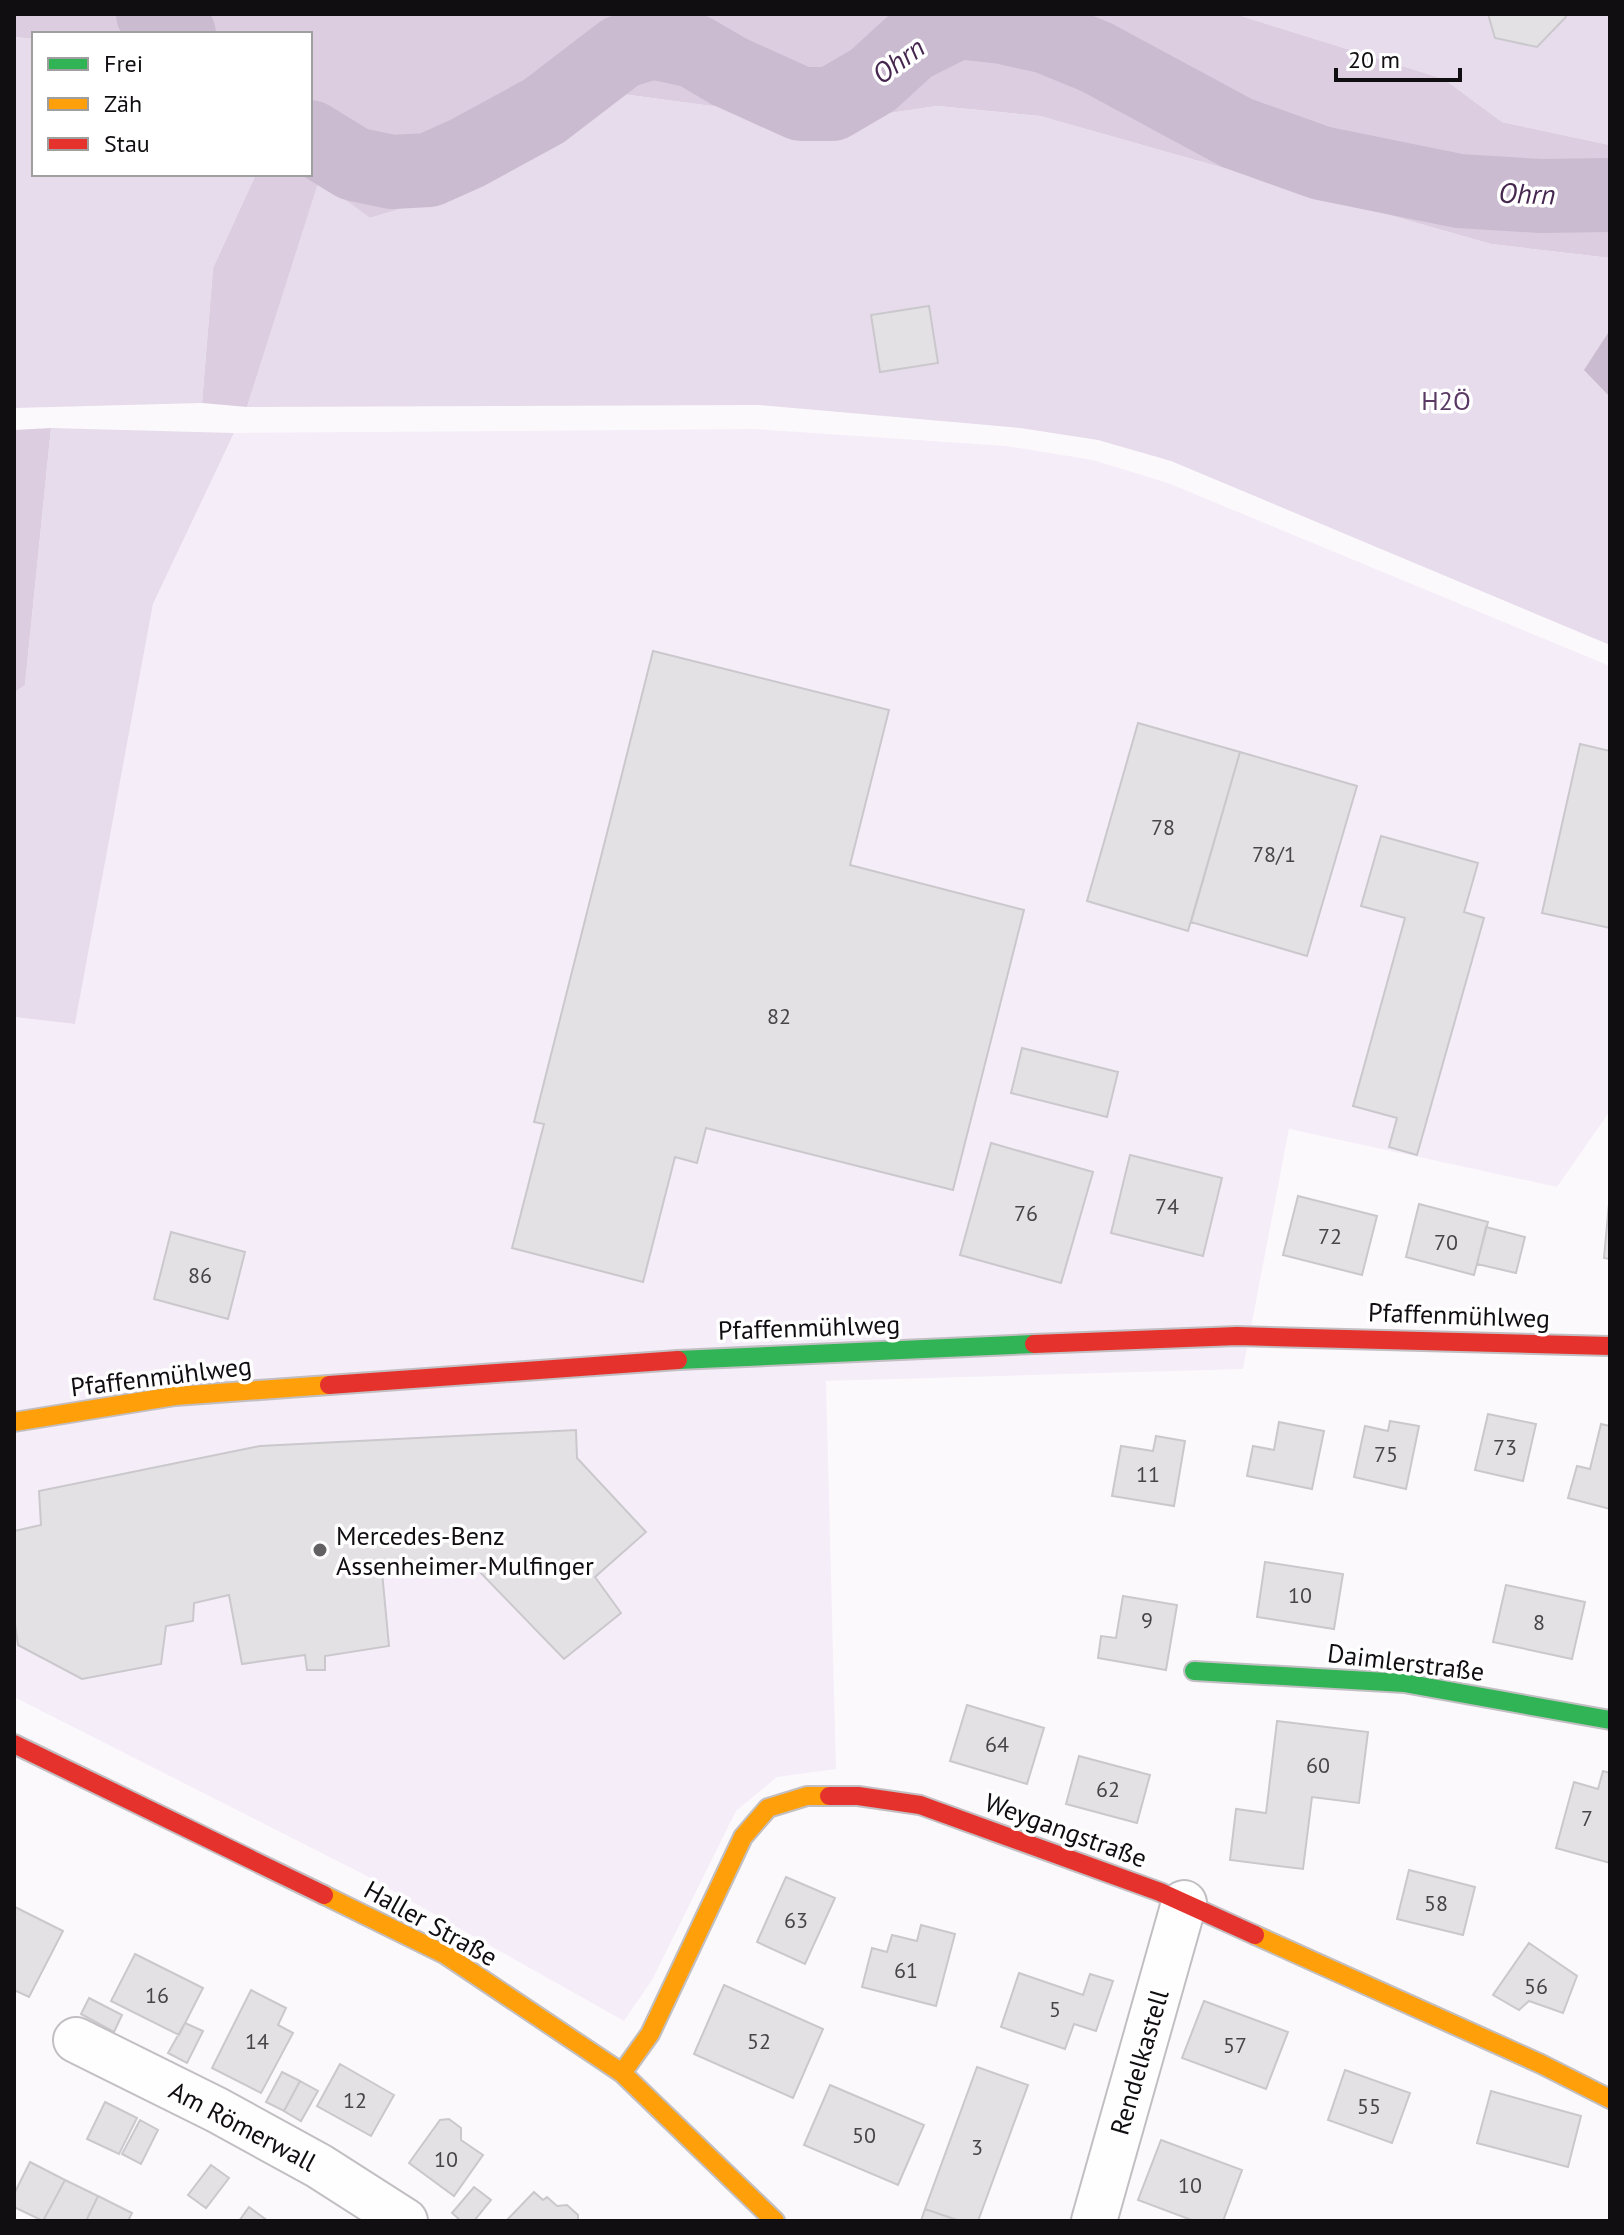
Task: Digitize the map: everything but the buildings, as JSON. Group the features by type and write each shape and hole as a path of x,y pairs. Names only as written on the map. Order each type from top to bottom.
{"street":[{"name":"Pfaffenmühlweg","path":"14,1422 175,1396 731,1356 1237,1336 1610,1346"},
{"name":"Daimlerstraße","path":"1194,1671 1404,1683 1610,1720"},
{"name":"Haller Straße","path":"14,1744 446,1955 622,2073 775,2221"},
{"name":"Weygangstraße","path":"622,2073 650,2034 743,1837 768,1808 807,1796 858,1796 920,1805 1160,1892 1541,2064 1610,2099"},
{"name":"Rendelkastell","path":"1094,2221 1184,1903"},
{"name":"Am Römerwall","path":"76,2040 319,2166 405,2221"}],"shaded area":[{"path":"14,14 1235,14 1444,79 1502,122 1610,145 1610,258 1491,244 1040,116 937,106 830,122 622,94 470,188 370,218 319,180 247,407 202,403 213,268 255,176 312,176 312,32 32,32 32,39 14,37"},
{"path":"1610,330 1610,397 1584,370"},
{"path":"51,428 25,685 14,693 14,430"},
{"path":"756,429 1006,446 1093,460 1168,483 1610,666 1610,1111 1557,1187 1289,1129 1243,1369 826,1381 836,1769 777,1777 736,1811 652,1980 624,2021 363,1874 14,1697 14,1017 75,1024 153,604 234,433"}],"green space":[{"path":"1235,14 1610,14 1610,145 1502,122 1444,79"},
{"path":"14,37 32,39 32,176 255,176 213,268 202,403 14,408"},
{"name":"H2Ö","path":"622,94 830,122 937,106 1040,116 1491,244 1610,258 1610,645 1171,461 1098,440 1020,428 759,405 247,407 319,179 370,218 470,188"},
{"path":"51,428 234,433 153,604 75,1024 14,1017 14,693 25,685"}],"waterway":[{"name":"Ohrn","path":"153,14 176,32"},
{"name":"Ohrn","path":"312,138 354,164 392,172 429,170 544,111 621,52 652,42 694,51 728,71 801,104 832,104 873,80 910,46 958,22 1047,37 1096,57 1237,133 1321,163 1459,191 1541,196 1610,195"}],"traffic: fast":[{"path":"678,1360 1034,1344"},
{"path":"1194,1671 1404,1683 1610,1720"}],"traffic: slow":[{"path":"14,1422 175,1396 329,1385"},
{"path":"622,2073 650,2034 743,1837 768,1808 807,1796 829,1796"},
{"path":"324,1895 446,1955 622,2073 775,2221"},
{"path":"1255,1935 1541,2064 1610,2099"}],"traffic: jam":[{"path":"1034,1344 1237,1336 1610,1346"},
{"path":"329,1385 678,1360"},
{"path":"14,1744 324,1895"},
{"path":"829,1796 858,1796 920,1805 1160,1892 1255,1935"}],"place":[{"name":"Mercedes-Benz Assenheimer-Mulfinger","path":"320,1550"}]}
